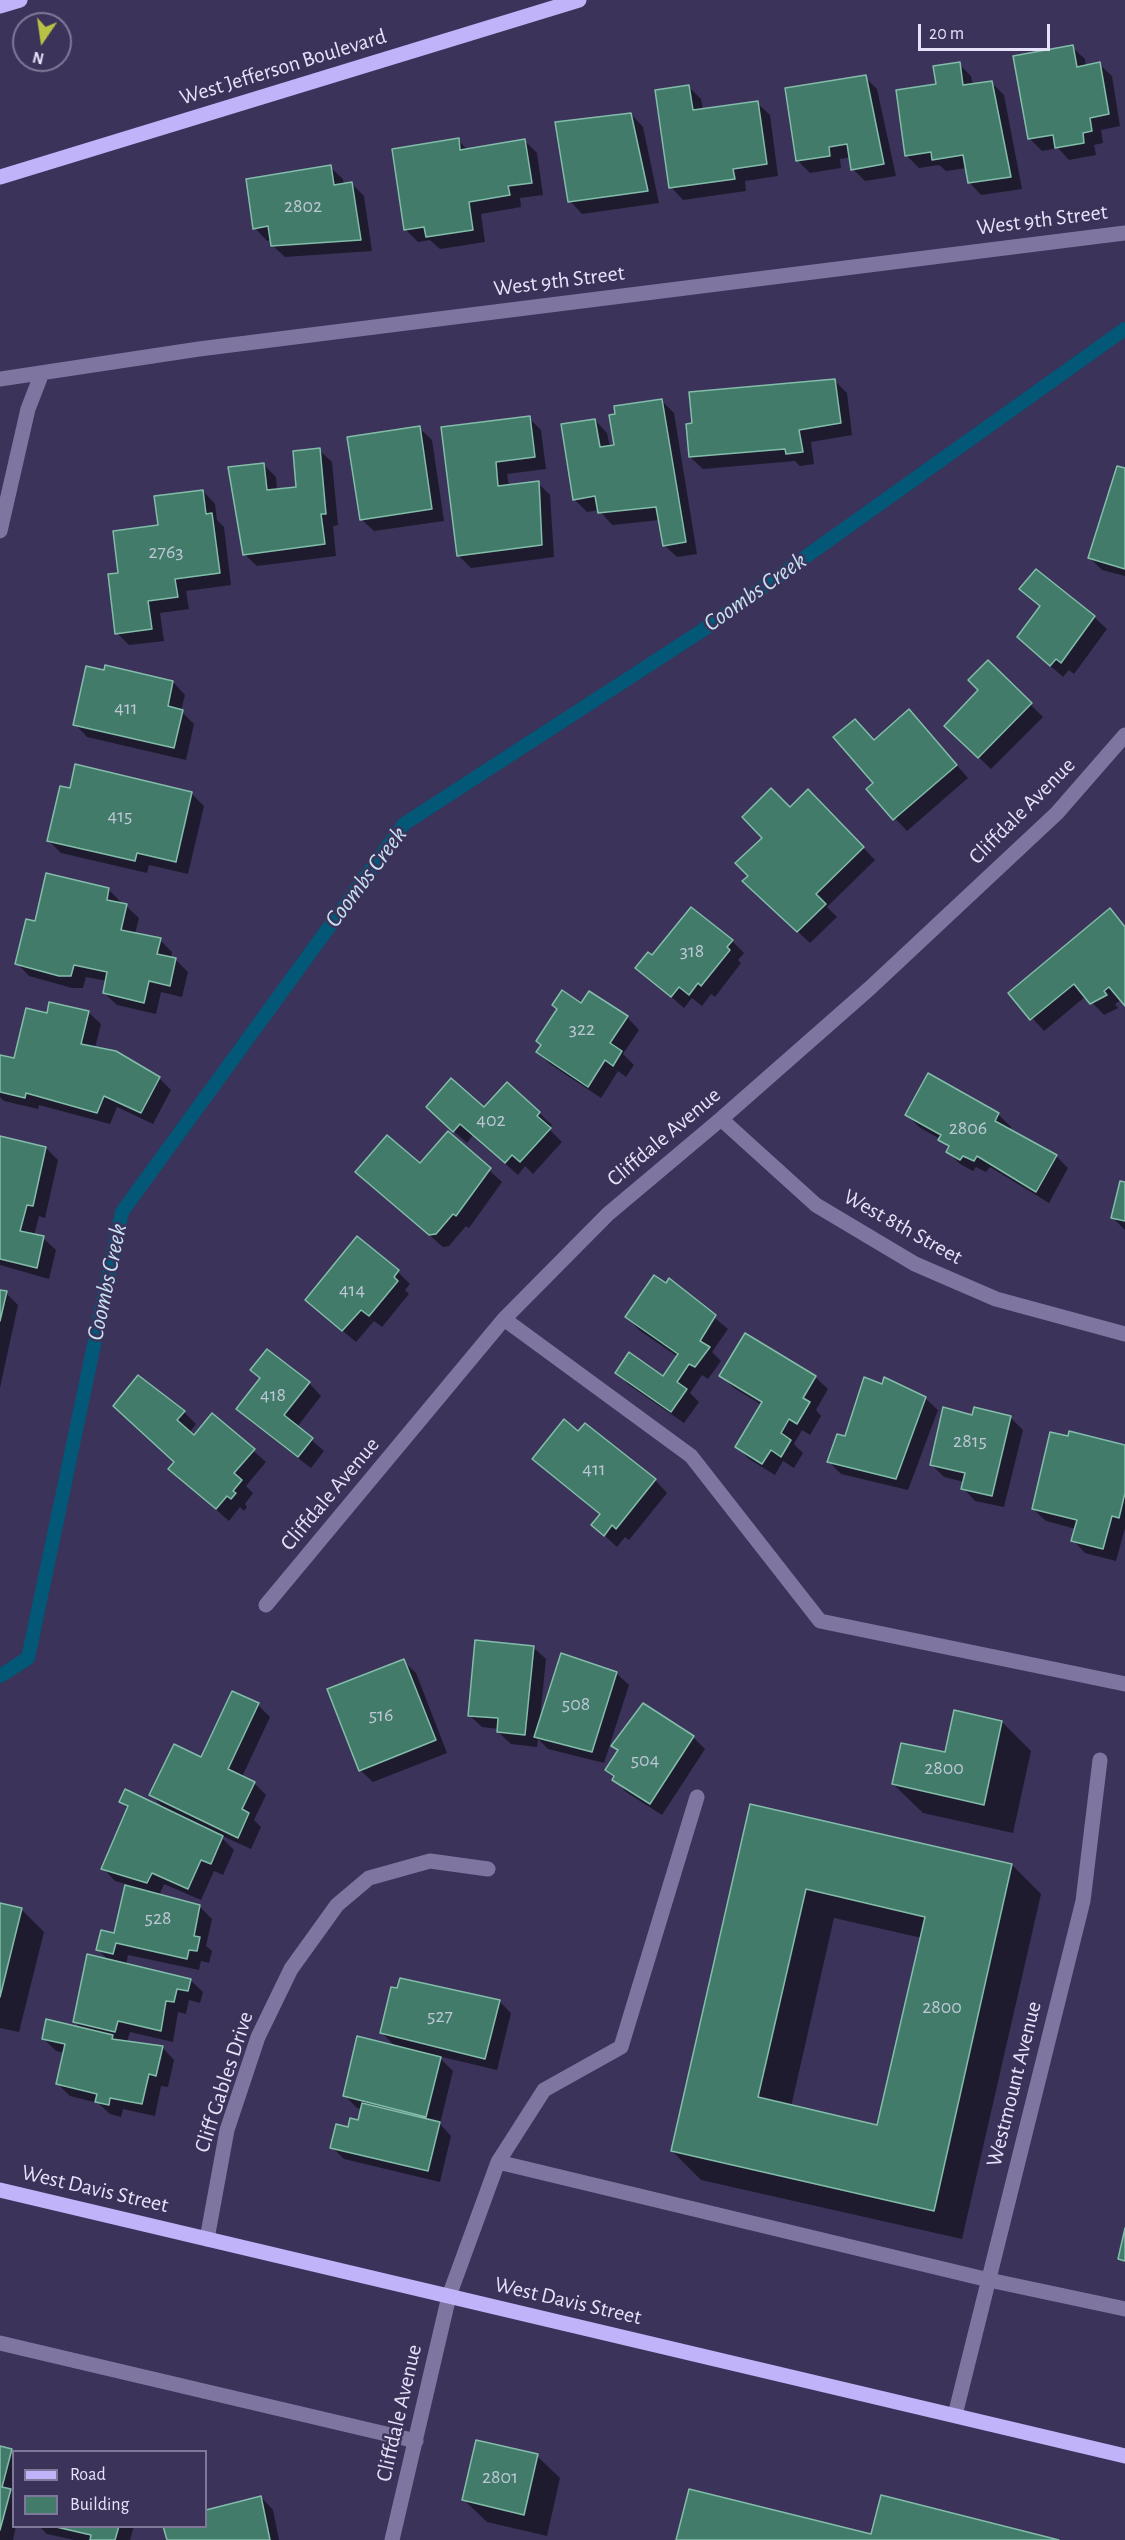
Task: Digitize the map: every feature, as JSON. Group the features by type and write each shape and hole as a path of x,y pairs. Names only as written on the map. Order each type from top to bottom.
{"main road":[{"path":"0,6 20,0"},
{"name":"West Jefferson Boulevard","path":"0,177 579,0"},
{"name":"West Davis Street","path":"0,2190 1125,2456"}],"street":[{"name":"West 9th Street","path":"0,379 199,349 1125,233"},
{"path":"0,531 28,409 42,373"},
{"name":"Cliffdale Avenue","path":"266,1605 504,1319 608,1214 721,1119 870,988 1057,813 1125,735"},
{"name":"West 8th Street","path":"721,1119 816,1205 915,1264 996,1299 1125,1334"},
{"path":"504,1319 691,1456 820,1621 1125,1684"},
{"name":"Westmount Avenue","path":"955,2415 1083,1901 1100,1760"},
{"name":"Cliffdale Avenue","path":"392,2540 449,2296 498,2162 544,2090 621,2047 697,1797"},
{"name":"Cliff Gables Drive","path":"207,2239 227,2130 258,2037 291,1969 337,1905 369,1878 430,1861 488,1869"},
{"path":"498,2162 989,2280 1125,2309"},
{"path":"0,2343 416,2441"}],"building":[{"path":"1073,45 1077,67 1100,62 1109,114 1090,118 1092,131 1083,133 1084,143 1055,148 1053,135 1028,139 1013,56"},
{"path":"960,62 963,85 992,81 1011,177 968,183 963,155 932,160 931,152 905,156 896,90 936,84 933,66"},
{"path":"866,75 884,164 851,170 847,144 829,147 830,156 796,161 785,88"},
{"path":"689,85 693,110 758,101 767,164 733,169 735,179 669,188 655,90"},
{"path":"631,113 648,191 568,202 555,122"},
{"path":"459,138 460,150 525,139 532,183 508,186 510,195 469,202 473,230 426,237 424,227 404,230 392,149"},
{"path":"331,165 334,185 352,182 361,240 271,246 268,226 253,229 246,179"},
{"path":"835,379 841,423 799,430 803,452 786,454 785,449 689,457 686,424 692,423 689,392"},
{"path":"662,399 686,542 663,546 656,507 598,513 595,496 573,500 561,424 595,419 600,447 614,445 609,415 615,414 614,406"},
{"path":"530,416 535,457 496,462 498,486 539,481 542,545 457,556 441,427"},
{"path":"420,426 432,509 360,520 347,437"},
{"path":"320,448 326,514 321,514 325,544 243,555 228,467 264,463 267,490 296,487 293,451"},
{"path":"1117,466 1125,468 1125,569 1088,558"},
{"path":"203,490 206,514 212,513 220,573 175,579 178,597 148,601 152,629 115,634 108,574 118,573 113,531 158,525 154,496"},
{"path":"1036,569 1095,616 1061,663 1056,659 1050,666 1017,637 1040,606 1019,589"},
{"path":"988,660 1032,703 978,758 944,726 978,690 968,680"},
{"path":"105,665 173,681 168,706 183,710 174,748 73,725 86,666 104,670"},
{"path":"909,709 957,765 893,820 866,789 873,783 833,737 855,719 874,740"},
{"path":"75,764 192,792 176,862 137,853 135,861 47,841 60,786 70,788"},
{"path":"771,788 790,807 808,789 864,847 816,894 826,904 797,932 742,881 748,876 735,863 762,838 742,817"},
{"path":"46,873 109,888 107,900 127,904 121,930 161,938 157,954 176,958 170,986 149,981 144,1003 103,993 107,972 74,965 71,976 59,976 15,964 26,919 35,921"},
{"path":"691,907 733,940 727,947 730,950 701,986 698,983 689,995 679,987 671,997 635,968 648,952 652,955"},
{"path":"1110,908 1125,927 1125,1006 1109,987 1104,991 1107,995 1090,1004 1074,984 1030,1020 1008,993"},
{"path":"562,990 581,1003 589,991 628,1016 610,1043 622,1051 613,1066 605,1060 588,1087 536,1052 541,1045 536,1041 557,1009 552,1005"},
{"path":"49,1002 89,1011 81,1044 116,1051 160,1077 141,1113 104,1096 97,1113 26,1093 25,1098 0,1092 0,1055 14,1058 26,1008 47,1013"},
{"path":"928,1073 999,1113 995,1121 1057,1155 1036,1192 977,1156 974,1161 963,1156 960,1160 946,1152 949,1146 938,1140 941,1135 905,1115"},
{"path":"451,1078 484,1107 507,1082 540,1112 537,1116 551,1128 520,1162 512,1155 505,1163 460,1124 453,1132 426,1107"},
{"path":"448,1131 491,1168 456,1216 453,1214 436,1234 429,1235 355,1172 387,1135 420,1163"},
{"path":"0,1136 46,1147 33,1206 27,1205 20,1231 44,1236 37,1268 0,1259"},
{"path":"1120,1181 1125,1182 1125,1221 1111,1218"},
{"path":"357,1236 399,1270 394,1277 398,1281 369,1316 361,1310 342,1331 305,1300"},
{"path":"654,1275 666,1283 669,1278 716,1315 700,1341 710,1347 695,1367 689,1364 677,1382 687,1389 671,1412 615,1373 629,1352 663,1376 678,1354 625,1317"},
{"path":"0,1290 7,1291 0,1321"},
{"path":"745,1333 816,1376 803,1398 810,1402 797,1424 789,1419 781,1433 791,1440 781,1457 771,1450 762,1464 735,1447 762,1402 719,1376"},
{"path":"267,1349 310,1382 284,1415 313,1438 298,1457 236,1409 260,1378 250,1370"},
{"path":"138,1375 185,1411 177,1420 194,1435 212,1413 255,1449 234,1473 242,1480 233,1491 236,1493 231,1499 227,1496 216,1509 168,1469 174,1462 113,1406"},
{"path":"864,1377 882,1384 884,1377 926,1397 896,1479 827,1462 837,1434 845,1436"},
{"path":"943,1407 972,1415 974,1407 1011,1416 992,1496 961,1489 965,1473 930,1465"},
{"path":"564,1419 578,1431 585,1423 656,1479 616,1529 612,1525 604,1536 591,1525 600,1514 532,1459"},
{"path":"1069,1431 1125,1445 1125,1493 1119,1518 1112,1516 1103,1549 1071,1541 1077,1520 1032,1509 1050,1432 1068,1436"},
{"path":"475,1640 534,1646 525,1735 497,1732 498,1718 468,1716"},
{"path":"561,1653 617,1672 592,1752 534,1737"},
{"path":"404,1659 436,1740 359,1771 327,1689"},
{"path":"232,1691 259,1703 228,1769 255,1782 242,1809 249,1813 238,1838 149,1795 174,1744 201,1757"},
{"path":"643,1703 694,1736 650,1804 612,1780 614,1776 605,1770 618,1750 611,1746"},
{"path":"954,1710 1002,1721 984,1805 892,1784 901,1743 945,1752"},
{"path":"125,1789 223,1836 211,1864 201,1860 188,1889 152,1873 147,1883 101,1869 128,1806 119,1802"},
{"path":"750,1804 1012,1864 934,2211 671,2151","holes":["806,1889 925,1917 877,2125 758,2097"]},
{"path":"125,1885 200,1905 194,1936 200,1937 197,1951 189,1950 187,1959 116,1943 113,1954 96,1950 101,1930 114,1933"},
{"path":"0,1903 22,1908 0,1997"},
{"path":"87,1954 191,1979 188,1991 177,1989 174,2002 166,2001 161,2031 118,2021 115,2032 73,2022"},
{"path":"400,1978 500,2000 485,2059 380,2033 391,1987 397,1988"},
{"path":"46,2019 113,2035 112,2039 163,2046 156,2076 149,2074 142,2104 110,2098 109,2105 95,2102 97,2094 56,2084 65,2044 42,2039"},
{"path":"357,2036 441,2057 426,2117 343,2096"},
{"path":"362,2103 440,2122 428,2171 330,2148 336,2124 348,2127 350,2118 358,2120"},
{"path":"1125,2228 1125,2261 1118,2259"},
{"path":"476,2440 538,2454 524,2515 462,2500"},
{"path":"0,2446 12,2449 2,2487 11,2489 0,2530"},
{"path":"689,2489 871,2534 881,2495 1059,2540 676,2540"},
{"path":"261,2496 270,2540 167,2540 164,2528 207,2528 207,2510"},
{"path":"61,2528 118,2528 115,2540 90,2540 91,2535"}],"waterway":[{"name":"Coombs Creek","path":"0,1676 28,1658 122,1212 404,824 703,630 1125,329"}]}
